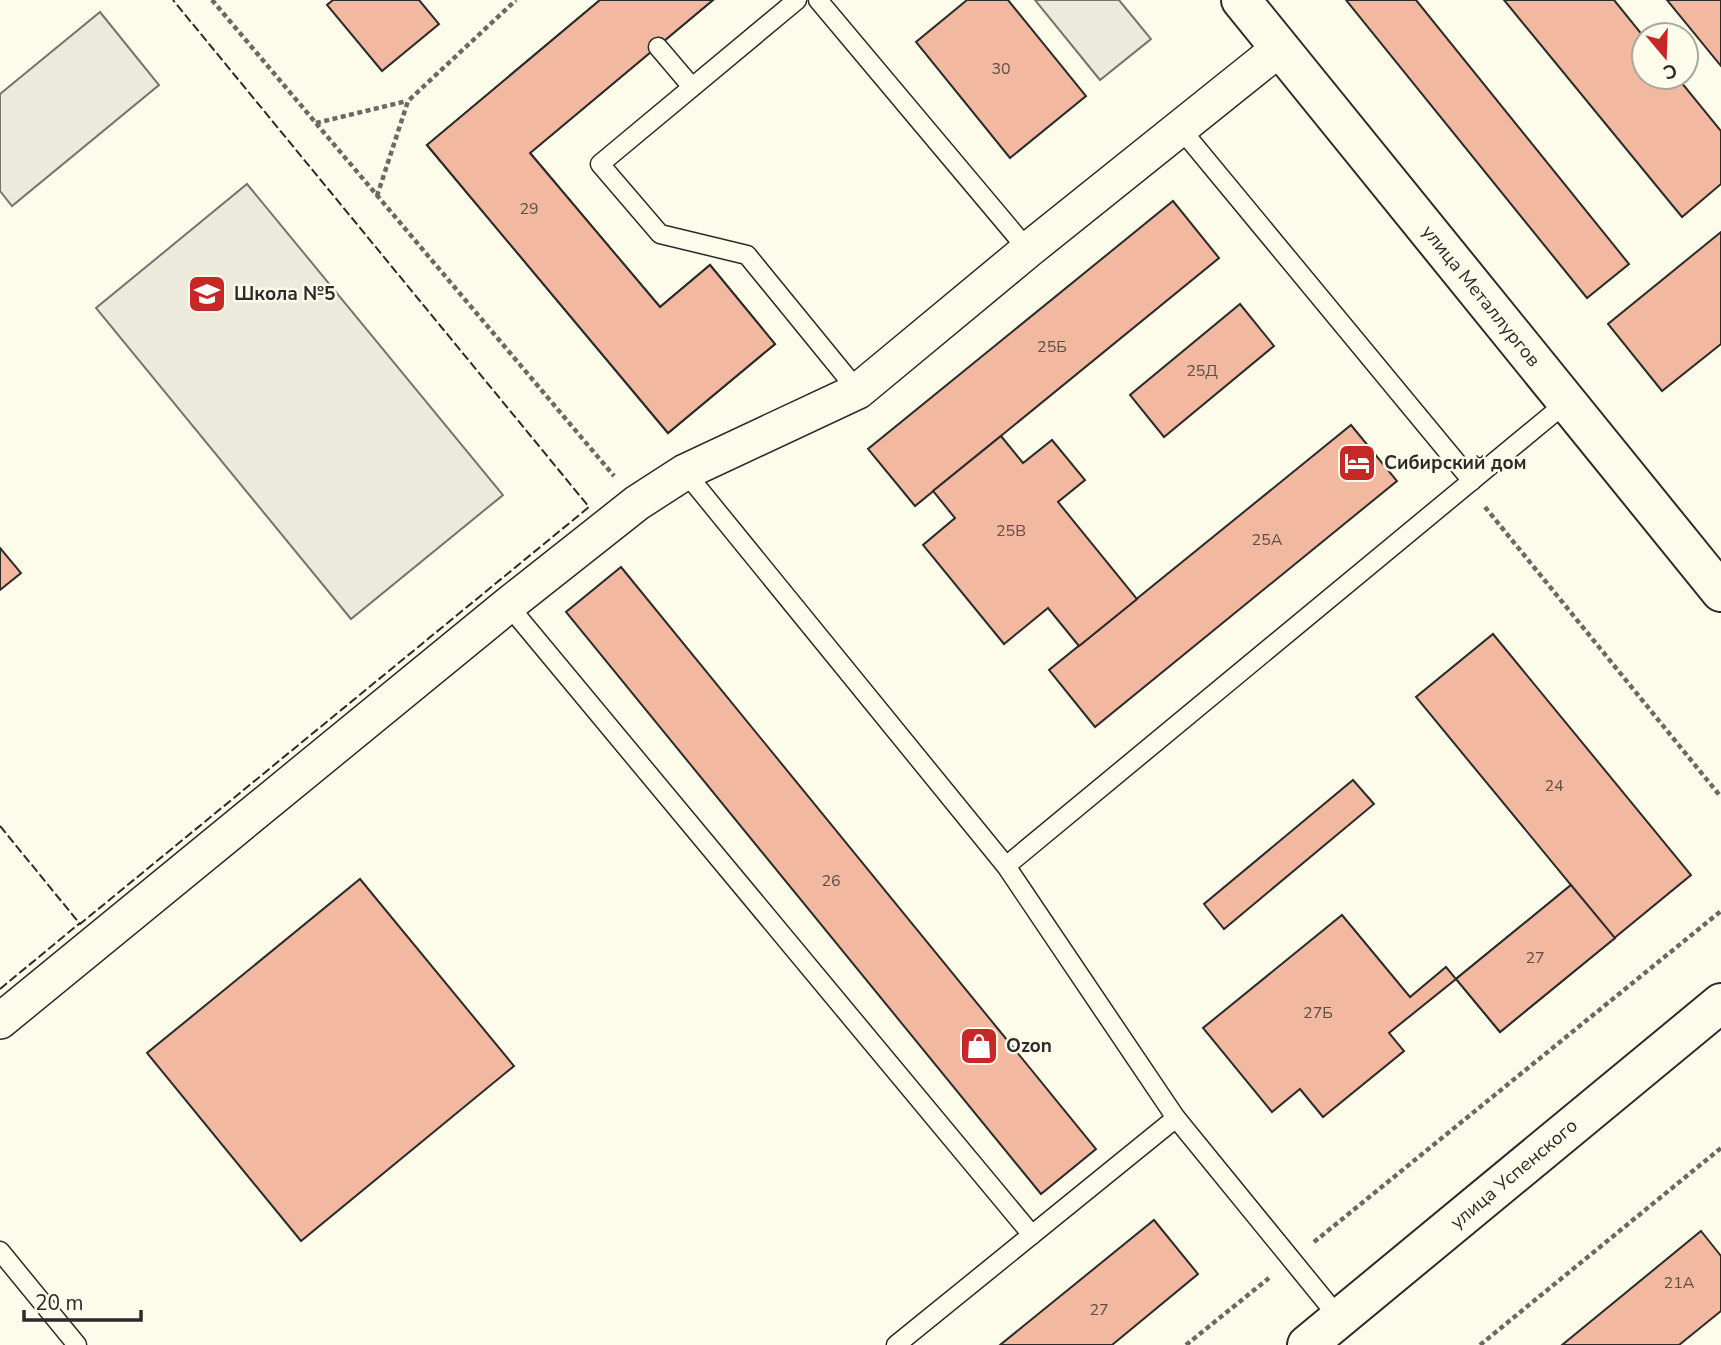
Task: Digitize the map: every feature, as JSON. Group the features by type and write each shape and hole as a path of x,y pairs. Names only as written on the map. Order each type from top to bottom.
{"street":[{"name":"улица Металлургов","path":"1241,0 1721,592"},
{"path":"0,1021 508,605 637,503 685,472 858,391 1028,250 1280,48"},
{"name":"улица Успенского","path":"1307,1345 1721,1003"}],"lane":[{"path":"797,0 600,164 660,234 747,255 858,391"},
{"path":"818,0 1028,250"},
{"path":"658,47 692,87"},
{"path":"1180,128 1469,483"},
{"path":"1006,866 1567,402"},
{"path":"685,472 1006,866 1176,1118 1340,1319"},
{"path":"508,605 1032,1235"},
{"path":"896,1345 1176,1118"},
{"path":"0,1251 77,1345"}],"path":[{"path":"212,0 637,503"},
{"path":"377,195 408,101 516,0"},
{"path":"316,123 408,101"},
{"path":"1469,483 1721,797"},
{"path":"1186,1345 1721,912"},
{"path":"1480,1345 1721,1148"}],"shaded area":[{"path":"1035,0 1119,0 1151,39 1100,80"},
{"path":"100,12 159,85 12,206 0,191 0,94"},
{"path":"247,184 503,495 351,619 96,308"}],"building":[{"path":"333,0 419,0 439,24 382,71 327,5"},
{"path":"600,0 713,0 530,153 660,307 710,265 775,344 668,433 427,145"},
{"path":"600,0 713,0 530,153 660,307 710,265 775,344 668,433 427,145"},
{"path":"967,0 1008,0 1086,96 1010,158 916,42"},
{"path":"1346,0 1416,0 1629,264 1587,298"},
{"path":"1504,0 1614,0 1631,21 1630,91 1688,91 1721,131 1721,184 1682,217"},
{"path":"1667,0 1721,0 1721,66 1700,40 1700,21 1684,21"},
{"path":"1173,201 1219,258 915,506 868,449"},
{"path":"1721,232 1721,344 1662,391 1608,324"},
{"path":"1240,304 1274,346 1164,437 1130,395"},
{"path":"1351,425 1397,481 1095,727 1049,670"},
{"path":"1001,436 1023,463 1052,440 1085,480 1058,502 1137,599 1079,646 1048,608 1004,644 923,545 955,518 933,491"},
{"path":"0,548 21,573 0,590"},
{"path":"621,567 1096,1149 1041,1194 566,612"},
{"path":"1493,634 1691,875 1500,1032 1456,979 1571,885 1416,697"},
{"path":"1353,780 1374,804 1224,929 1204,904"},
{"path":"360,879 514,1066 301,1241 147,1053"},
{"path":"1571,885 1615,938 1500,1032 1456,979"},
{"path":"1342,915 1410,997 1446,967 1456,979 1389,1033 1404,1051 1323,1117 1300,1089 1272,1112 1203,1028"},
{"path":"1154,1220 1198,1274 1112,1345 1000,1345"},
{"path":"1701,1231 1721,1256 1721,1311 1679,1345 1562,1345"}],"fence":[{"path":"0,826 80,924 589,507 173,0"},
{"path":"0,989 80,923"}],"place":[{"name":"Школа №5","path":"207,294"},
{"name":"Сибирский дом","path":"1357,463"},
{"name":"Ozon","path":"979,1046"}]}
